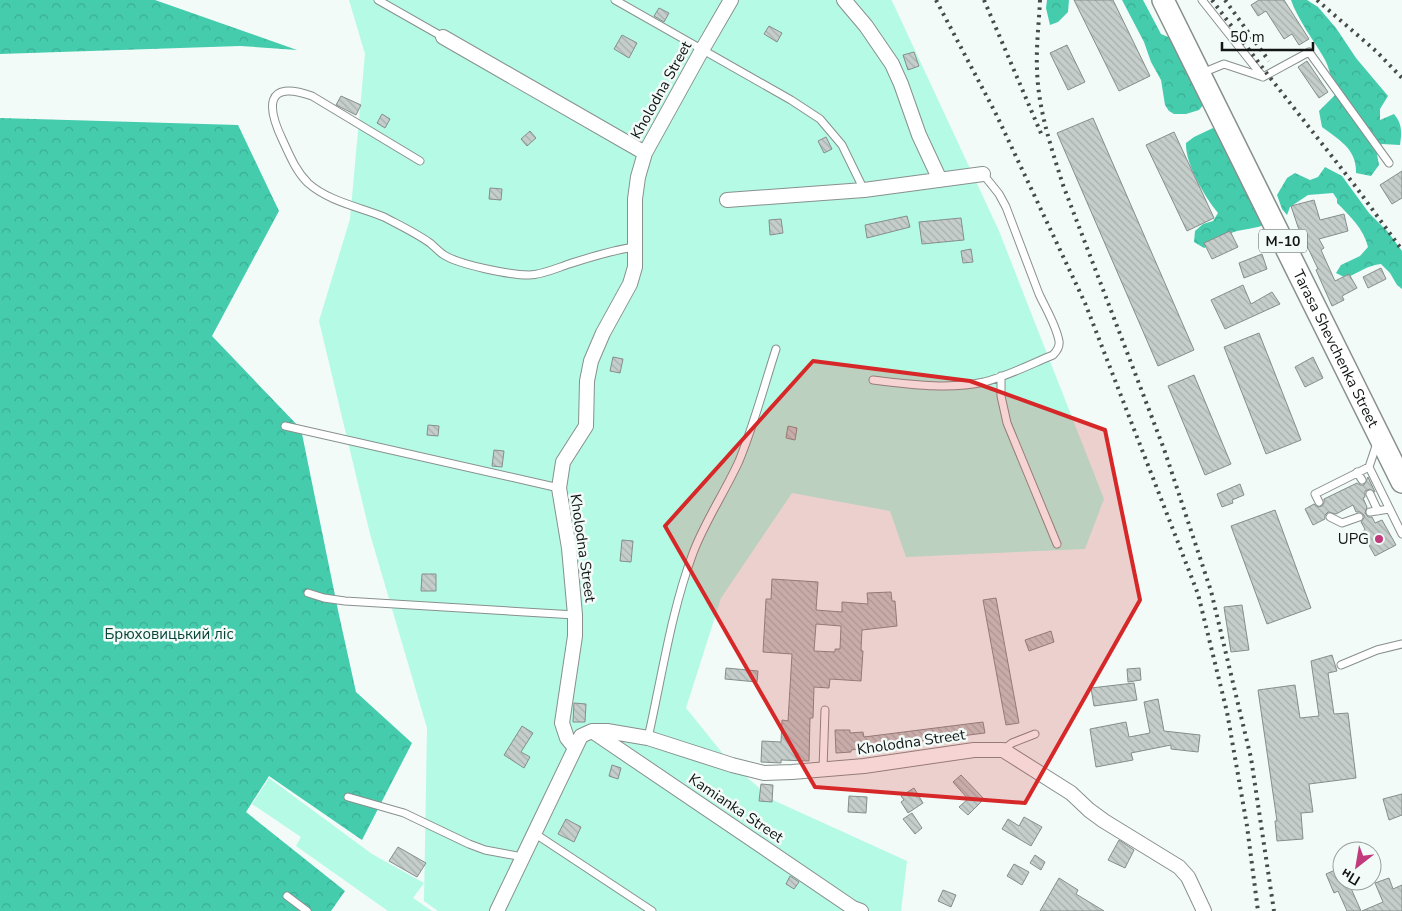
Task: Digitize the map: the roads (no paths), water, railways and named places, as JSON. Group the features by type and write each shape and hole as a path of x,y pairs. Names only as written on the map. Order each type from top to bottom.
{"main road":[{"name":"Tarasa Shevchenka Street","path":"1163,0 1402,482"}],"street":[{"name":"Kholodna Street","path":"576,748 567,738 562,723 575,636 569,548 559,488 563,462 586,426 587,381 590,362 603,333 630,284 634,267 635,199 638,177 645,153 732,0"},
{"path":"844,0 866,26 892,64 919,136 940,180"},
{"path":"443,38 645,153"},
{"path":"727,200 864,190 983,174"},
{"path":"497,911 581,736 592,731"},
{"name":"Kholodna Street","path":"592,731 607,731 648,738 732,765 764,773 864,766 974,750 1003,750"},
{"name":"Kamianka Street","path":"592,731 853,908 862,911"},
{"path":"1003,750 1071,793 1104,821 1185,872 1204,911"}],"lane":[{"path":"378,0 443,38"},
{"path":"615,0 791,100 820,120 842,146 864,190"},
{"path":"1202,0 1263,78"},
{"path":"1200,74 1224,64 1263,78 1309,52 1389,163"},
{"path":"420,161 312,96 299,91 288,90 278,92 274,97 272,110 280,135 297,169 309,183 327,195 362,208 411,231 454,260 490,269 529,275 607,252 635,247"},
{"path":"872,380 910,384 957,385 984,382 1053,355 1059,346 1006,207 1000,194 983,174"},
{"path":"648,738 679,596 687,570 700,534 724,493 739,460 776,349"},
{"path":"1001,376 1001,396 1007,423 1057,544"},
{"path":"285,426 559,488"},
{"path":"1379,435 1369,467 1402,534"},
{"path":"1319,502 1315,494 1369,467"},
{"path":"1357,472 1362,480"},
{"path":"1370,494 1378,511"},
{"path":"1370,512 1389,509"},
{"path":"1330,517 1342,523 1358,517"},
{"path":"308,593 324,598 345,601 575,615"},
{"path":"1341,665 1377,650 1402,644"},
{"path":"823,769 825,710"},
{"path":"1003,750 1012,743 1035,734"},
{"path":"348,797 404,813 485,850 523,857"},
{"path":"534,833 652,911"},
{"path":"287,896 307,911"}],"railway":[{"path":"936,0 996,114 1085,303 1198,594 1227,712 1247,826 1258,911"},
{"path":"984,0 1043,138"},
{"path":"1040,0 1037,69 1040,99 1046,128 1063,185 1164,449 1211,591 1251,758 1274,911"},
{"path":"1212,0 1402,250"},
{"path":"1225,0 1269,61"},
{"path":"1317,0 1377,52 1402,78"}],"place":[{"name":"UPG","path":"1379,539"}],"park label":[{"name":"Брюховицький ліс","path":"169,634"}]}
